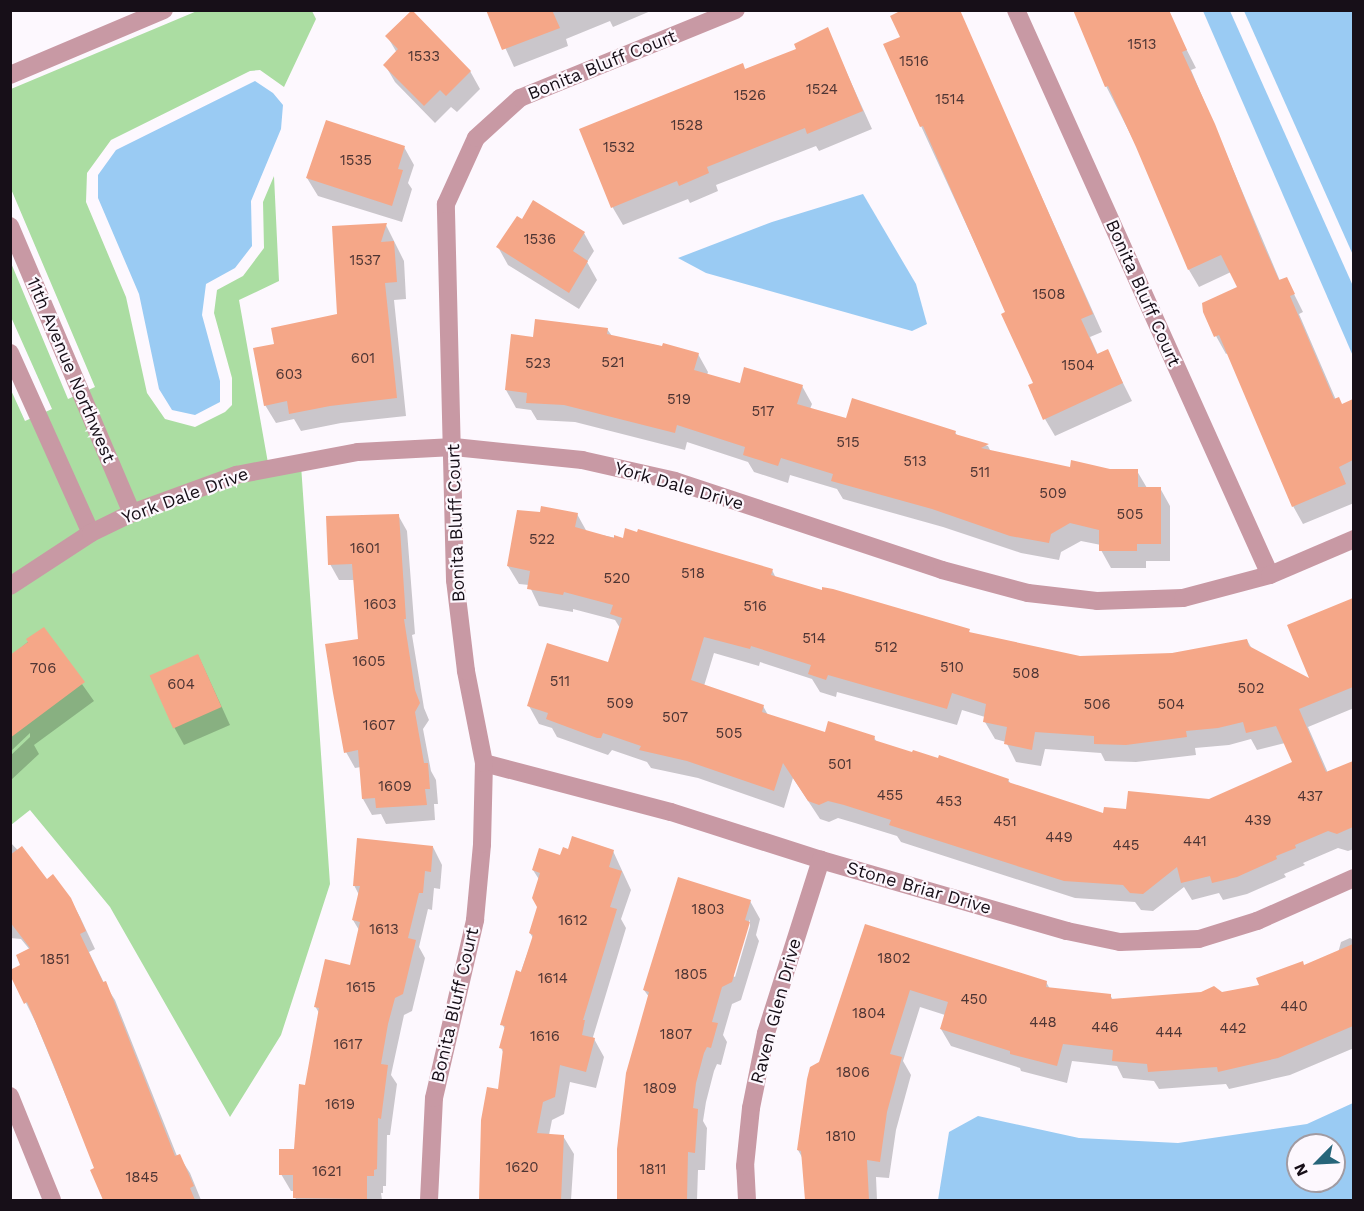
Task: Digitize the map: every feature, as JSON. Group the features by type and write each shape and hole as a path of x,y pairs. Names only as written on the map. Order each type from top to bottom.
{"street":[{"path":"10,75 164,10"},
{"name":"Bonita Bluff Court","path":"429,1200 434,1098 476,920 482,844 484,763 466,671 455,580 446,204 476,138 520,98 736,10"},
{"name":"Bonita Bluff Court","path":"1016,10 1270,575"},
{"name":"11th Avenue Northwest","path":"10,226 132,513"},
{"path":"10,353 91,533"},
{"name":"York Dale Drive","path":"10,586 91,533 132,513 236,475 358,452 453,447 582,460 675,481 942,570 1028,592 1097,601 1183,598 1270,575 1353,539"},
{"name":"Stone Briar Drive","path":"484,763 671,812 821,860 1067,931 1120,942 1199,939 1257,921 1353,879"},
{"name":"Raven Glen Drive","path":"747,1200 746,1166 751,1108 766,1034 821,860"},
{"path":"10,1096 52,1200"}],"green space":[{"path":"197,11 312,11 316,19 284,87 260,70 250,71 111,140 87,173 86,202 126,297 147,393 165,419 195,427 225,412 232,405 232,378 214,313 217,290 243,276 264,248 263,202 274,176 279,281 239,300 268,463 301,465 330,884 281,1035 230,1117 110,907 30,810 11,825 10,388 25,421 52,409 11,317 11,263 68,399 95,387 11,189 11,89"}],"water":[{"path":"1203,11 1230,11 1353,286 1353,356"},
{"path":"1244,11 1353,11 1353,255"},
{"path":"255,81 273,93 283,105 281,129 251,201 252,246 235,268 206,284 202,315 220,381 220,402 195,415 172,410 159,389 139,294 98,198 98,175 116,150"},
{"path":"863,194 916,284 927,324 912,331 706,273 678,258 772,222"},
{"path":"1353,1103 1353,1200 938,1200 949,1132 978,1116 1079,1138 1178,1143 1307,1124"}],"building":[{"path":"412,10 471,71 446,96 440,90 424,106 383,65 398,49 385,36"},
{"path":"486,10 552,10 560,28 502,50"},
{"path":"902,10 960,10 1093,314 1081,319 1097,354 1108,349 1123,383 1043,420 1028,385 1033,383 1001,314 1005,312 923,126 920,127 883,44 900,37 890,16"},
{"path":"1073,10 1169,10 1187,50 1182,52 1215,124 1262,242 1279,280 1287,277 1295,294 1290,296 1334,399 1339,397 1342,404 1353,399 1353,460 1339,467 1346,484 1292,507 1219,335 1214,337 1203,312 1202,303 1237,287 1221,255 1188,270 1136,147 1108,86 1105,87"},
{"path":"828,27 863,111 807,134 805,128 707,167 709,173 679,186 677,181 611,208 579,129 743,63 745,69 796,49 794,44"},
{"path":"326,120 405,146 398,169 403,170 392,206 306,178"},
{"path":"533,200 585,232 573,251 588,261 569,293 496,247 517,216 522,219"},
{"path":"387,223 381,242 394,241 397,282 385,283 397,398 330,406 289,414 287,401 264,406 253,348 274,344 271,328 337,314 332,226"},
{"path":"535,319 608,328 607,334 662,346 663,343 699,353 694,370 740,383 744,367 803,385 797,404 846,418 852,398 956,431 955,434 989,444 981,448 1070,467 1071,460 1110,469 1138,469 1138,487 1161,487 1161,544 1137,544 1137,551 1099,551 1099,530 1070,523 1051,534 1049,543 1010,536 932,509 831,481 833,474 781,458 778,466 743,455 745,447 677,425 675,433 564,405 526,403 527,393 505,390 511,334 533,337"},
{"path":"541,506 578,513 575,527 614,538 614,535 623,538 625,528 637,532 638,529 773,569 771,575 822,590 822,587 833,589 970,629 969,632 1080,656 1172,653 1247,639 1249,646 1309,678 1287,625 1353,598 1353,687 1299,709 1326,772 1353,761 1353,827 1337,834 1328,831 1295,845 1296,848 1276,856 1277,859 1237,877 1212,883 1210,876 1181,883 1177,867 1143,894 1130,893 1123,885 1064,881 889,825 891,820 844,805 828,801 819,805 808,801 783,763 774,791 687,761 639,750 641,746 603,733 601,738 597,738 546,719 548,713 527,706 547,643 608,662 622,618 610,614 613,605 564,592 563,595 527,589 530,571 507,566 517,510 540,512","holes":["704,637 750,649 751,646 811,665 808,674 826,680 828,675 947,709 952,693 986,704 983,722 1007,727 1004,744 1032,750 1035,732 1094,736 1094,744 1126,745 1187,737 1186,731 1218,728 1243,722 1246,733 1276,726 1292,762 1209,799 1128,791 1126,809 1104,807 1103,813 1008,782 1009,779 939,755 938,758 874,740 875,736 828,721 825,732 762,712 764,705 691,680"]},
{"path":"399,514 406,619 404,619 415,690 420,703 415,712 424,763 428,763 430,789 425,789 427,805 376,808 375,798 362,799 358,750 344,753 333,693 325,644 358,639 352,564 328,565 326,516"},
{"path":"44,627 85,682 10,738 10,655 28,642 26,639"},
{"path":"198,654 222,707 173,729 150,676"},
{"path":"572,836 614,850 609,867 622,871 610,907 617,909 583,1020 585,1020 582,1035 595,1038 586,1072 560,1065 555,1097 543,1102 537,1133 564,1135 561,1200 479,1200 481,1120 487,1087 498,1089 503,1049 499,1048 505,1026 500,1025 516,970 521,972 533,935 529,933 537,907 532,898 540,873 532,870 539,848 560,855 563,847 568,849"},
{"path":"357,838 433,846 431,872 425,871 423,893 419,893 408,938 416,940 403,994 395,998 388,1024 381,1064 388,1065 381,1119 378,1118 377,1169 374,1170 374,1176 367,1176 367,1199 293,1198 293,1175 279,1175 279,1149 294,1149 299,1084 305,1085 319,1008 314,1007 325,959 350,965 360,922 352,920 360,886 353,886"},
{"path":"22,846 47,879 53,874 71,898 86,931 80,934 103,982 106,981 175,1156 180,1154 194,1186 190,1188 195,1200 103,1200 90,1170 94,1168 54,1066 27,1002 24,1004 10,975 10,970 20,965 16,955 30,948 10,922 10,855"},
{"path":"678,877 751,900 745,920 750,922 732,982 722,987 712,1022 718,1023 711,1048 707,1047 704,1053 696,1083 693,1108 698,1109 695,1153 688,1152 687,1200 617,1200 617,1149 626,1073 649,992 643,990"},
{"path":"865,924 1047,981 1046,987 1111,994 1111,999 1201,992 1214,986 1222,992 1259,985 1256,978 1303,961 1304,965 1353,944 1353,1026 1278,1058 1218,1072 1217,1067 1148,1072 1147,1064 1112,1061 1113,1050 1063,1044 1057,1066 1010,1054 1010,1051 940,1029 948,1002 910,990 890,1054 902,1057 887,1112 880,1162 867,1160 869,1200 805,1200 801,1151 797,1150 807,1079 810,1067 819,1062"}]}
